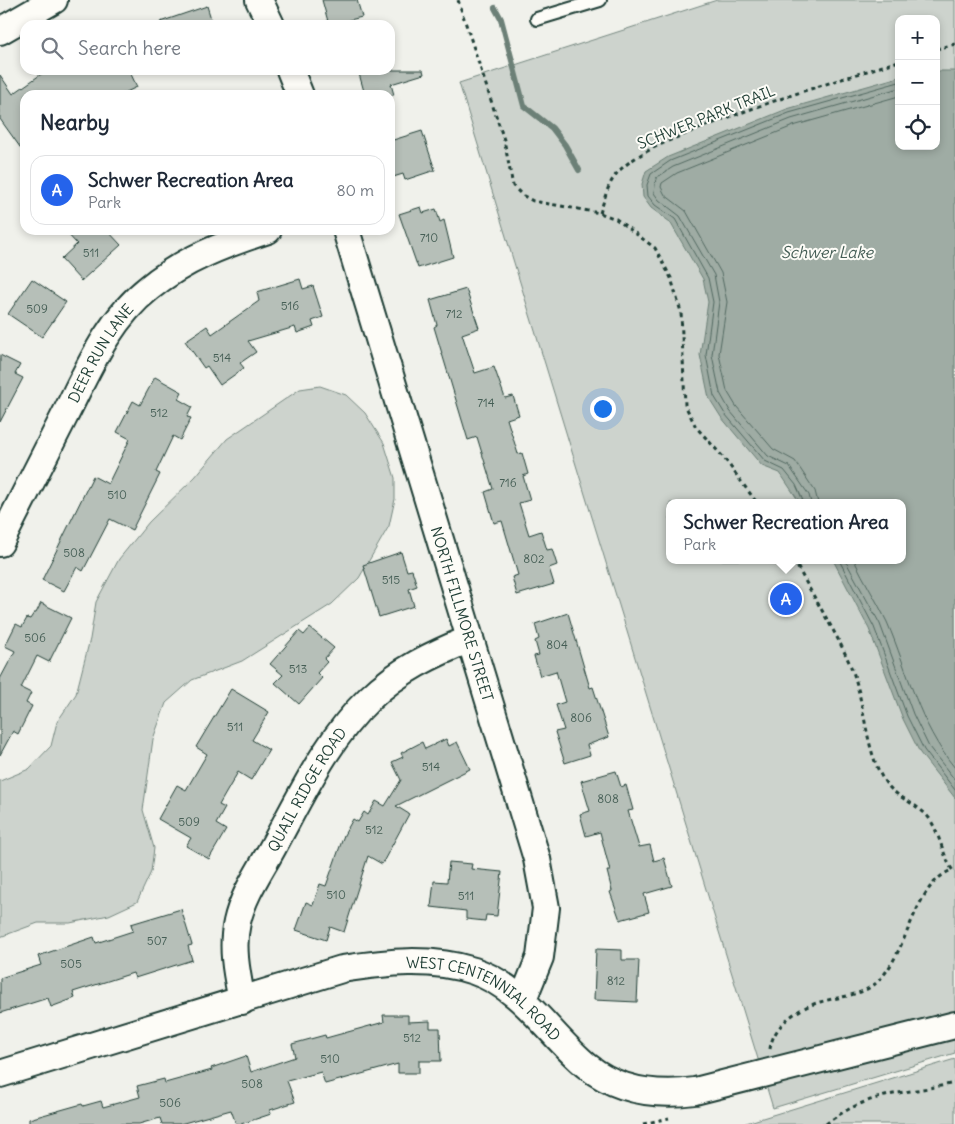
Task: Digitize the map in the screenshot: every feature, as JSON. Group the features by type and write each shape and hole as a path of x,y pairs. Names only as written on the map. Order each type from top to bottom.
{"street":[{"path":"0,31 54,0"},
{"path":"259,0 269,20"},
{"path":"292,75 298,90"},
{"name":"DEER RUN LANE","path":"0,543 86,373 114,324 148,288 182,265 210,250 254,235"},
{"name":"NORTH FILLMORE STREET","path":"348,235 537,859 546,908 540,957 523,999"},
{"name":"QUAIL RIDGE ROAD","path":"242,1001 236,970 234,938 242,907 298,803 336,738 370,698 390,681 435,653 470,639"},
{"name":"WEST CENTENNIAL ROAD","path":"0,1074 242,1001 342,968 397,961 432,962 475,972 523,999 588,1066 615,1082 639,1090 667,1095 695,1091 955,1025"}],"lane":[{"path":"537,19 600,0"}],"path":[{"path":"458,0 504,140 513,186 522,195 533,201 600,213 616,219 655,248 664,263 681,312 684,405 696,427 724,458 754,499"},
{"path":"940,48 955,44"},
{"name":"SCHWER PARK TRAIL","path":"600,213 608,187 619,170 634,159 680,136 762,104 895,62"},
{"path":"773,1071 769,1053 771,1039 783,1023 818,1002 857,993 873,986 890,970 932,882 941,874 954,871 936,829 928,817 885,782 872,750 852,670 796,564"},
{"path":"826,1124 845,1109 864,1101 955,1084"},
{"path":"643,1124 673,1117"}],"shaded area":[{"path":"717,0 955,0 955,1053 773,1108 459,83"},
{"path":"320,386 346,395 365,413 384,443 395,478 395,499 389,526 359,578 332,604 242,661 192,680 166,703 153,739 143,810 154,848 151,872 137,902 109,915 70,923 38,923 0,937 0,781 29,769 51,746 57,722 76,694 90,639 96,602 119,559 149,522 195,477 227,439 300,389"},
{"path":"955,1059 955,1124 743,1124"}],"water":[{"name":"Schwer Lake","path":"940,71 955,71 955,798 920,753 903,719 869,629 835,564 906,564 906,499 797,499 780,473 762,466 721,417 709,398 700,355 708,302 703,279 670,222 651,208 643,197 642,184 646,171 668,157 787,109 895,78 895,150 940,150"}],"building":[{"path":"322,0 357,0 362,17 350,20 328,20"},
{"path":"207,6 211,20 166,20"},
{"path":"395,70 423,70 424,74 391,84 393,90 364,90 359,75 395,75"},
{"path":"0,75 13,94 40,75 131,75 137,87 131,90 20,90 20,147 0,119"},
{"path":"422,131 435,170 405,180 403,174 395,176 395,139"},
{"path":"421,207 423,213 436,209 440,222 444,220 453,257 418,268 399,214"},
{"path":"69,235 112,235 121,245 81,281 61,259 77,244"},
{"path":"32,279 66,302 42,337 8,314"},
{"path":"300,279 303,289 313,286 323,317 312,321 314,327 297,333 295,327 248,341 256,352 240,363 244,368 220,385 207,366 204,368 185,341 207,326 212,334 259,301 257,292"},
{"path":"466,289 479,328 462,334 475,373 494,367 505,398 513,396 519,415 507,419 518,454 522,453 528,474 523,476 530,500 519,503 529,535 541,531 547,550 552,549 557,565 549,568 554,584 517,595 512,577 518,575 502,521 494,523 485,492 493,489 477,437 468,440 434,327 437,325 430,300"},
{"path":"0,355 20,365 15,374 23,378 0,422"},
{"path":"155,377 182,392 178,399 192,407 187,417 191,418 180,440 173,436 156,472 160,474 132,530 110,519 83,571 77,567 64,591 42,580 93,476 108,484 130,439 117,432 133,401 140,405"},
{"path":"401,552 407,571 412,570 417,586 409,589 414,606 379,617 363,565"},
{"path":"41,603 71,618 49,662 37,656 21,688 31,693 26,703 32,706 18,734 13,731 0,755 0,679 15,651 5,646 16,624 22,627 27,618 30,619 36,613"},
{"path":"568,613 590,688 593,687 609,737 587,745 590,755 565,763 555,732 564,730 556,705 565,702 556,671 540,676 534,656 539,655 535,641 539,639 535,624"},
{"path":"310,628 334,648 324,659 327,662 317,673 322,678 299,704 275,683 283,675 270,664 299,631 304,635"},
{"path":"231,689 269,712 252,740 269,750 251,780 238,772 219,805 225,808 216,824 226,830 209,859 186,846 191,838 158,819 177,785 186,790 207,754 196,747"},
{"path":"446,739 449,746 457,742 470,769 396,806 409,814 382,864 368,856 344,932 330,927 326,940 296,930 306,902 313,905 320,884 326,886 344,835 353,819 358,822 364,812 368,815 376,801 385,806 401,780 392,762 403,757 401,753 422,742 425,749"},
{"path":"616,771 621,787 626,785 633,810 628,811 639,847 650,845 654,861 664,858 672,886 644,894 649,912 620,920 610,892 612,891 607,871 610,871 600,832 586,836 580,814 590,811 581,781"},
{"path":"449,862 472,864 471,869 502,872 497,916 486,915 485,921 466,919 466,911 431,907 434,881 447,882"},
{"path":"181,909 192,945 188,946 192,960 135,978 133,973 73,992 75,998 51,1007 48,998 0,1013 0,978 41,965 38,956 94,937 96,943 133,931 131,924"},
{"path":"596,949 622,950 622,960 639,960 637,1002 594,1000"},
{"path":"383,1015 408,1015 408,1022 430,1021 430,1028 440,1028 441,1061 419,1061 419,1073 398,1073 398,1064 325,1084 321,1072 287,1081 295,1102 270,1110 271,1114 241,1124 236,1124 231,1110 180,1124 162,1124 160,1118 139,1124 29,1124 29,1119 82,1104 83,1106 101,1101 103,1107 140,1097 137,1086 164,1079 165,1083 212,1070 211,1068 246,1056 251,1072 295,1057 292,1044 325,1035 326,1038 384,1022"}],"waterway":[{"path":"495,8 501,19 524,106 552,128 565,145 579,170"}],"place":[{"name":"Schwer Recreation Area","path":"786,599"}]}
